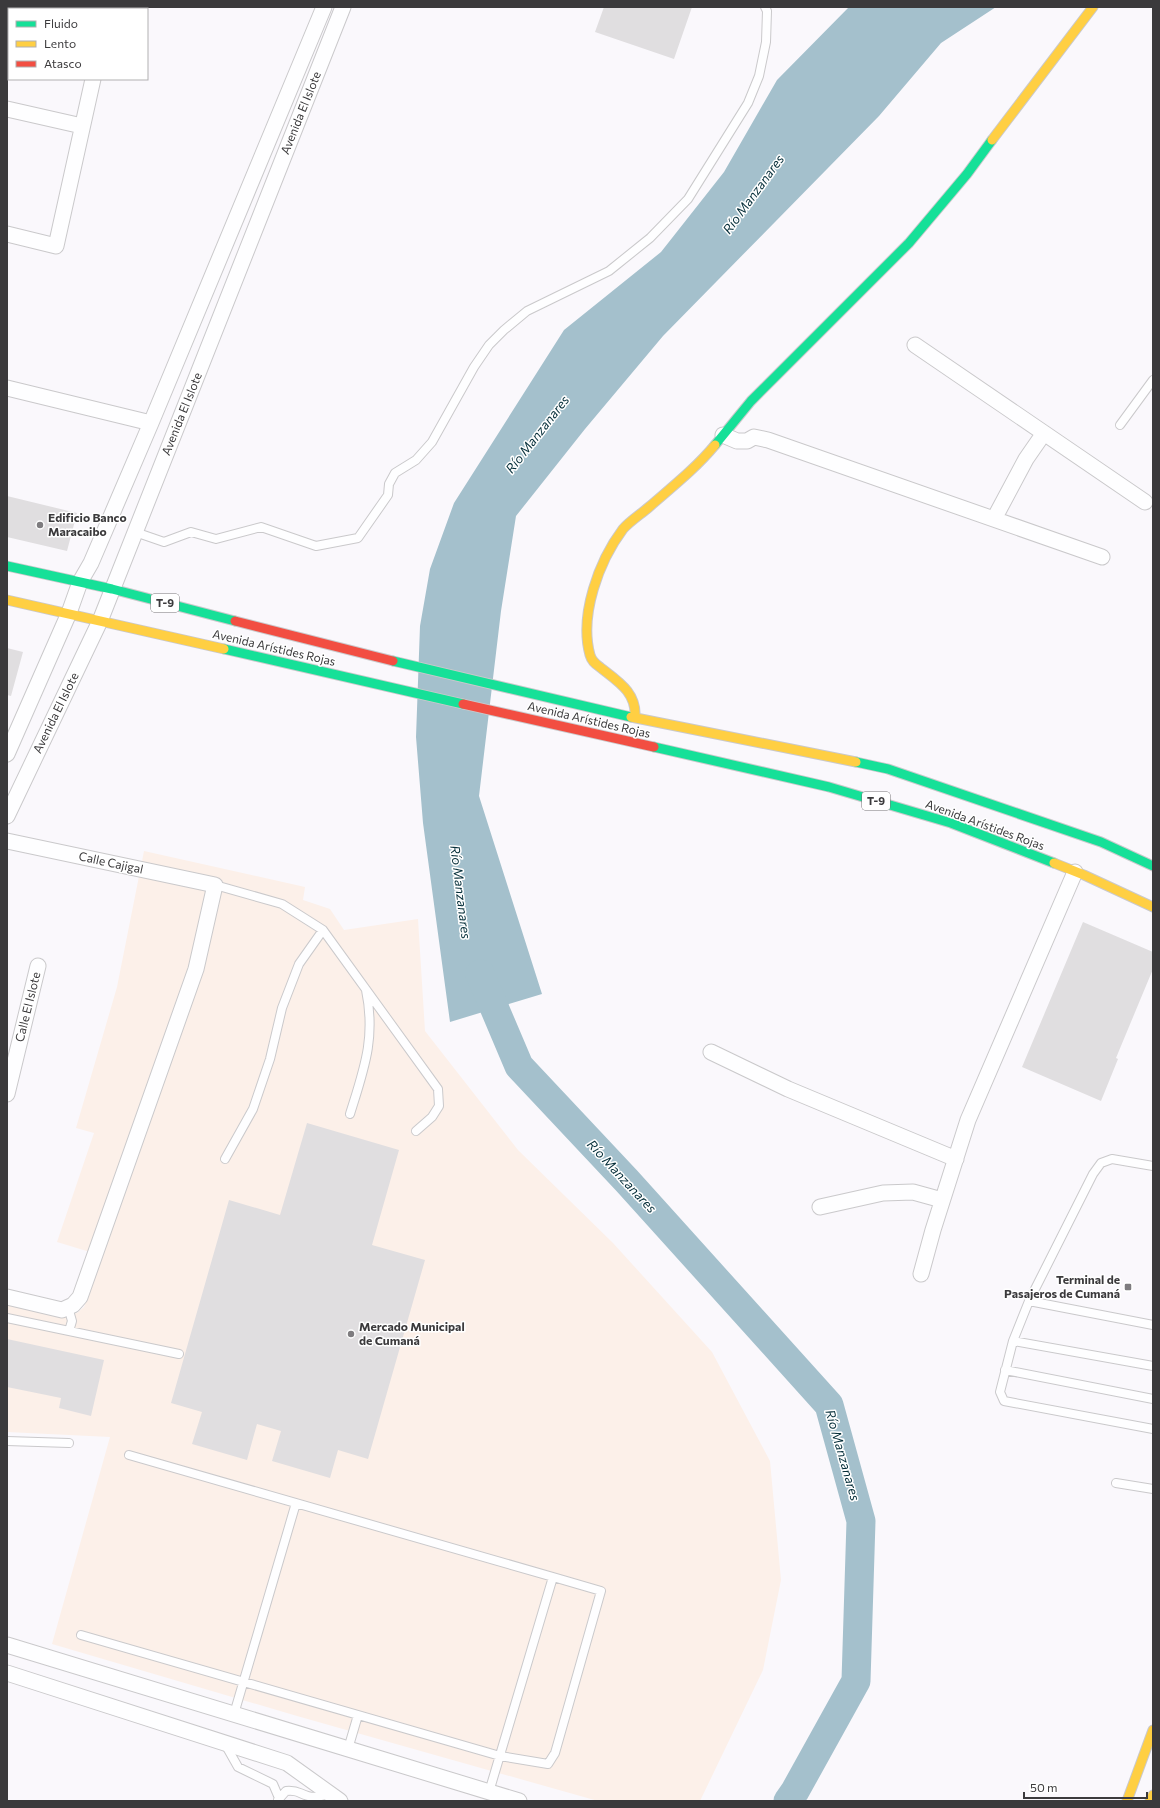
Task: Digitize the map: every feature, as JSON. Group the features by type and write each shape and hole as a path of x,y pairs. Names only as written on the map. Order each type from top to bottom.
{"main road":[{"path":"636,718 636,704 630,692 592,662 589,653 588,612 595,582 600,568 624,528 703,460 751,401 857,293 909,243 967,174 1093,7"},
{"name":"Avenida Arístides Rojas","path":"7,566 112,589 322,644 593,709 888,770 1101,842 1153,866"},
{"name":"Avenida Arístides Rojas","path":"7,600 317,669 829,787 951,823 1075,872 1153,907"},
{"path":"1127,1801 1152,1736"},
{"path":"1150,1801 1153,1795"}],"street":[{"name":"Avenida El Islote","path":"7,754 69,613 80,582 91,564 152,423 324,7"},
{"name":"Avenida El Islote","path":"7,816 100,621 343,7"},
{"path":"7,234 56,246 93,80"},
{"path":"7,109 82,126"},
{"path":"915,345 1145,502"},
{"path":"7,388 152,423"},
{"path":"994,519 1023,464 1044,433"},
{"path":"723,435 737,442 747,441 754,438 768,440 1102,557"},
{"name":"Calle Cajigal","path":"7,841 215,885"},
{"path":"921,1274 942,1200 968,1120 1075,872"},
{"path":"7,1297 62,1310 73,1306 80,1297 196,969 215,885"},
{"name":"Calle El Islote","path":"7,1094 9,1074 38,966"},
{"path":"711,1052 788,1089 956,1159"},
{"path":"820,1207 883,1192 913,1192 942,1200"},
{"path":"7,1645 518,1801"},
{"path":"7,1673 288,1763 335,1798"}],"lane":[{"path":"135,532 164,542 192,532 216,539 261,527 316,546 358,538 388,495 389,484 395,473 416,460 432,442 474,368 489,345 527,311 609,271 650,238 688,198 748,102 759,76 766,42 765,7"},
{"path":"1120,425 1153,380"},
{"path":"215,885 282,904 323,930 365,986 438,1089 439,1106 432,1117 416,1131"},
{"path":"225,1159 253,1109 270,1059 282,1008 299,964 323,930"},
{"path":"350,1114 370,1041 370,1011 365,986"},
{"path":"1153,1166 1112,1159 1101,1163 1093,1174 1029,1301 1013,1341 1000,1392 1004,1401 1153,1429"},
{"path":"1029,1301 1153,1326"},
{"path":"68,1307 72,1321 69,1331"},
{"path":"7,1318 179,1354"},
{"path":"1013,1341 1153,1366"},
{"path":"1005,1370 1153,1399"},
{"path":"7,1441 68,1443"},
{"path":"81,1635 500,1756 548,1764 555,1753 601,1591 129,1455"},
{"path":"1116,1483 1153,1489"},
{"path":"234,1714 296,1503"},
{"path":"489,1792 553,1577"},
{"path":"348,1749 358,1715"},
{"path":"224,1742 238,1767 274,1784 278,1800"},
{"path":"278,1800 286,1791 298,1790 306,1796 335,1798"}],"shaded area":[{"name":"Mercado Municipal de Cumaná","path":"144,851 305,887 303,900 330,909 344,930 418,919 425,1031 518,1150 613,1243 712,1352 770,1461 781,1580 763,1670 700,1801 598,1801 297,1716 52,1644 110,1437 7,1432 7,1303 61,1316 77,1313 84,1307 103,1256 57,1242 94,1133 76,1128 117,987"}],"water":[{"path":"849,7 996,7 941,43 879,116 663,336 585,429 516,516 501,611 479,796 542,994 450,1022 423,823 416,737 420,626 430,569 454,503 564,330 661,252 724,172 777,80"}],"building":[{"path":"604,7 692,7 674,59 595,32"},
{"name":"Edificio Banco Maracaibo","path":"7,496 77,513 67,551 7,537"},
{"path":"7,648 23,652 11,696 7,695"},
{"path":"1083,922 1153,952 1153,969 1116,1058 1118,1059 1101,1101 1022,1067"},
{"path":"307,1123 399,1150 372,1245 425,1260 368,1459 338,1450 330,1478 272,1461 281,1431 257,1424 247,1460 192,1444 202,1412 171,1403 229,1200 280,1215"},
{"path":"7,1339 104,1360 91,1416 59,1408 61,1398 7,1387"}],"waterway":[{"name":"Río Manzanares","path":"480,974 519,1066 627,1181 829,1405 861,1521 856,1681 788,1801"}],"traffic: fast":[{"path":"715,445 751,401 909,243 967,174 992,140"},
{"path":"7,566 112,589 235,621"},
{"path":"224,649 463,704"},
{"path":"393,661 631,717"},
{"path":"654,747 829,787 951,823 1054,863"},
{"path":"856,762 888,769 1101,842 1153,866"}],"traffic: slow":[{"path":"992,140 1093,7"},
{"path":"635,718 633,702 626,689 594,663 590,655 587,639 587,623 593,589 606,557 623,529 684,477 715,445"},
{"path":"7,600 224,649"},
{"path":"631,717 856,762"},
{"path":"1054,863 1084,875 1153,907"},
{"path":"1127,1801 1153,1730"},
{"path":"1150,1801 1153,1795"}],"traffic: jam":[{"path":"235,621 393,661"},
{"path":"463,704 654,747"}],"place":[{"name":"Edificio Banco Maracaibo","path":"40,525"},
{"name":"Terminal de Pasajeros de Cumaná","path":"1128,1287"},
{"name":"Mercado Municipal de Cumaná","path":"351,1334"}]}
